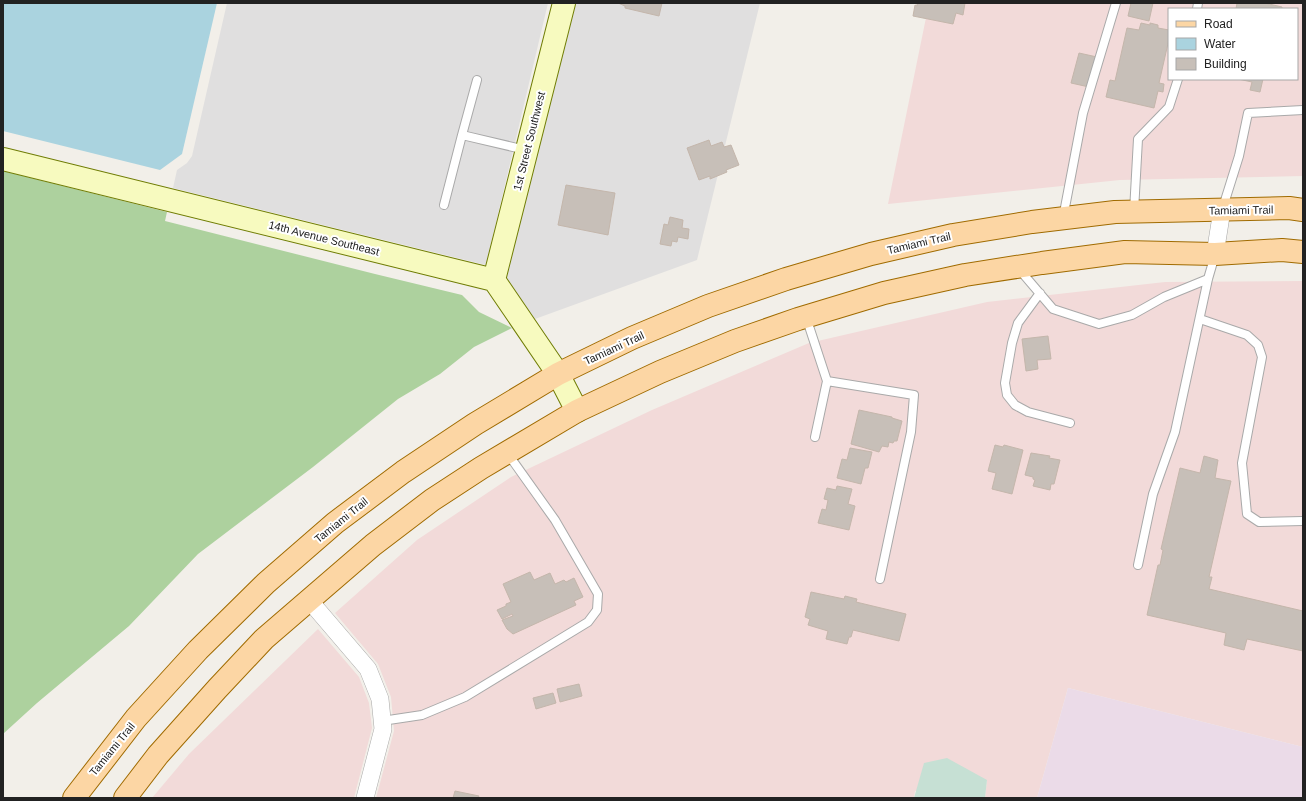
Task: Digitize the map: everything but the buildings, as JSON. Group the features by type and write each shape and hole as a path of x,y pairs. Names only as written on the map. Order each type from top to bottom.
{"main road":[{"name":"Tamiami Trail","path":"74,798 136,718 198,650 266,583 335,523 403,472 468,428 558,374 632,338 708,306 786,279 871,254 953,235 1032,222 1115,212 1289,208 1303,210"},
{"path":"125,798 158,756 217,689 264,639 373,545 432,500 506,452 577,411 660,372 735,341 806,317 884,293 964,275 1125,252 1215,254 1282,250 1303,252"}],"street":[{"name":"1st Street Southwest","path":"494,280 564,3"},
{"name":"14th Avenue Southeast","path":"3,159 494,280"},
{"path":"1215,254 1222,210"},
{"path":"494,280 558,374 577,411"},
{"path":"309,600 368,670 380,699 383,728 365,798"}],"lane":[{"path":"1062,218 1083,113 1116,3"},
{"path":"444,205 477,80"},
{"path":"1134,212 1138,140 1169,107 1178,80"},
{"path":"1222,210 1239,156 1248,113 1303,110"},
{"path":"462,135 527,151"},
{"path":"1138,565 1153,494 1175,432 1208,279 1215,254"},
{"path":"1017,267 1053,309 1099,324 1132,315 1164,297 1208,279"},
{"path":"1040,293 1018,323 1012,343 1005,383 1007,395 1015,404 1028,412 1070,423"},
{"path":"806,317 827,381 815,436"},
{"path":"1200,319 1247,335 1258,345 1262,357 1242,463 1247,514 1259,522 1303,522"},
{"path":"827,381 914,395 911,432 880,579"},
{"path":"382,721 422,715 466,697 588,622 597,610 598,594 555,520 506,452"}],"shaded area":[{"path":"227,3 548,3 486,265 173,188 177,170 187,163 192,156"},
{"path":"576,3 760,3 697,260 535,319 506,277"},
{"path":"929,3 1303,3 1303,176 1120,180 888,204"},
{"path":"1303,281 1303,747 1068,688 1037,798 985,798 987,780 915,791 914,798 376,798 394,731 391,697 378,664 335,613 417,540 511,477 652,410 809,343 987,302 1165,282"},
{"path":"318,629 359,677 369,703 372,728 354,798 152,798 189,754"},
{"path":"1068,688 1303,747 1303,798 1037,798"}],"green space":[{"path":"3,171 167,212 165,221 462,295 479,312 512,328 474,347 440,374 398,399 313,467 198,554 129,626 37,703 3,734"},
{"path":"947,758 987,780 985,798 914,798 924,763"}],"water":[{"path":"3,3 217,3 182,154 160,170 3,131"}]}
